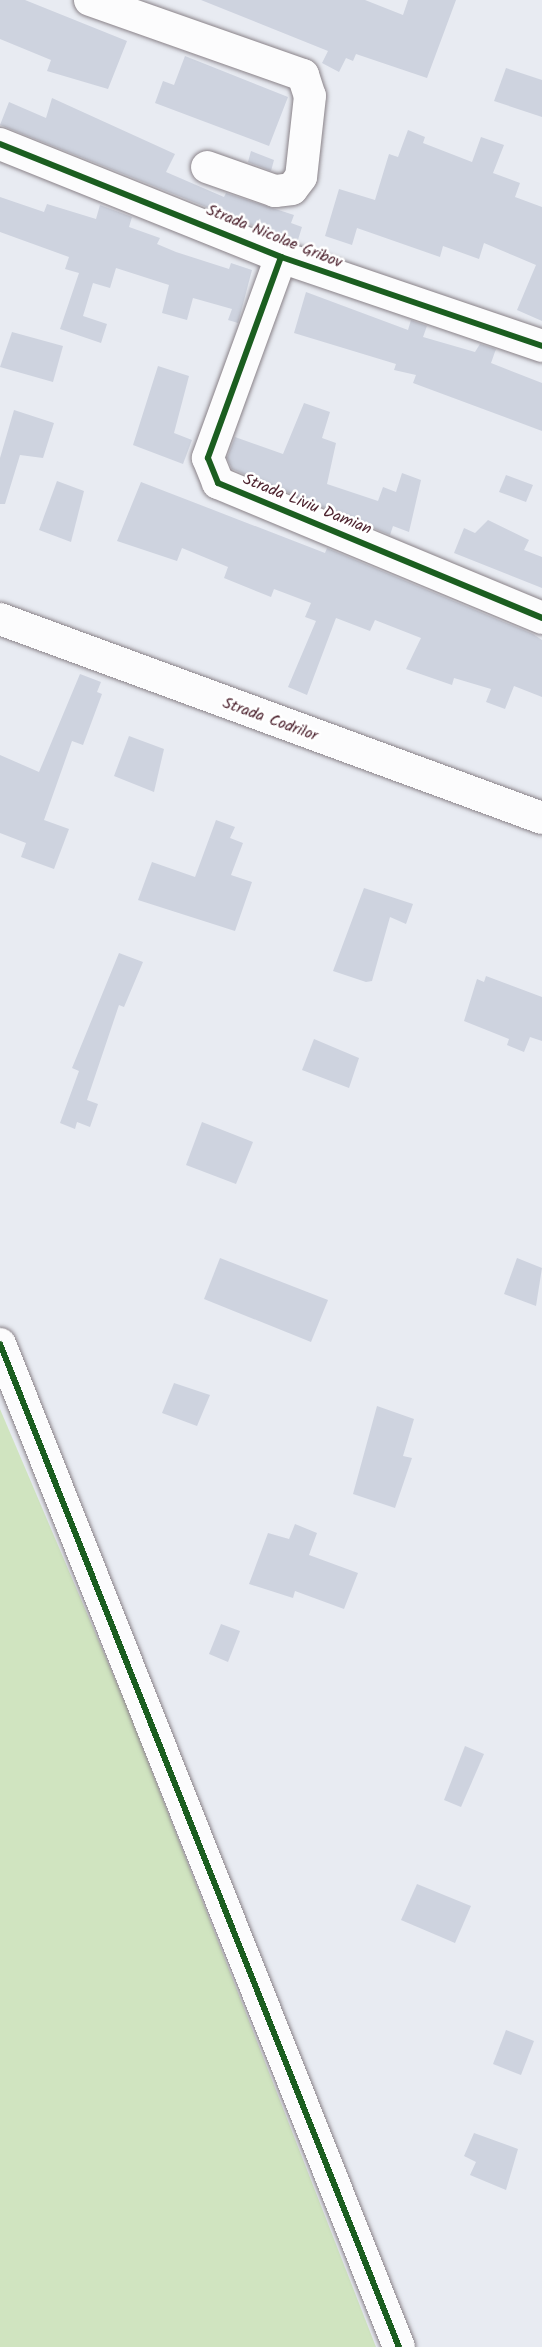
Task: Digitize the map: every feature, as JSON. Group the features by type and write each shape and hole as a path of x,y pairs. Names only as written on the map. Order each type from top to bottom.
{"street":[{"path":"90,0 303,75 310,96 301,177 292,189 275,191 207,167"},
{"name":"Strada Nicolae Gribov","path":"0,144 281,257 542,346"},
{"name":"Strada Liviu Damian","path":"281,257 208,458 218,483 542,618"},
{"name":"Strada Codrilor","path":"0,619 542,818"},
{"path":"0,1344 399,2347"}],"green space":[{"path":"0,1409 126,1705 376,2347 0,2347"}],"building":[{"path":"0,0 25,0 127,41 108,89 47,71 51,60 0,39"},
{"path":"201,0 365,0 403,15 408,0 456,0 427,78 356,54 353,61 346,58 339,72 322,63 328,51"},
{"path":"185,56 288,97 269,146 155,103 163,81 174,85"},
{"path":"506,68 542,80 542,117 494,101"},
{"path":"52,98 175,154 166,172 224,197 226,193 294,215 291,223 302,227 297,243 0,125 9,102 46,118"},
{"path":"408,130 425,137 423,143 472,162 481,137 504,145 493,173 520,183 515,197 542,207 542,321 517,310 536,265 484,243 479,259 443,246 440,257 357,228 352,245 325,236 339,189 375,200 389,154 398,157"},
{"path":"251,151 274,160 271,171 248,162"},
{"path":"0,197 44,212 47,204 96,219 100,205 132,217 129,227 160,238 157,244 229,269 231,263 252,270 238,323 228,320 232,309 193,298 187,320 162,313 169,285 116,268 110,288 93,283 83,316 107,324 101,343 60,329 79,273 65,269 69,257 0,232"},
{"path":"306,292 408,330 411,320 427,326 423,337 475,352 480,344 496,349 491,363 542,383 542,431 413,383 416,375 394,370 396,364 294,333"},
{"path":"12,332 63,346 53,382 0,367"},
{"path":"158,366 189,376 174,433 192,440 183,464 133,445"},
{"path":"304,403 330,412 322,438 336,443 327,484 378,501 383,487 396,492 402,473 421,480 409,532 393,526 390,535 232,469 227,458 235,437 283,454"},
{"path":"14,410 54,423 43,458 20,455 5,504 0,504 0,458"},
{"path":"506,475 533,485 526,502 499,492"},
{"path":"57,481 84,491 71,542 39,530"},
{"path":"141,482 325,553 327,548 533,634 542,640 542,697 514,686 505,709 486,702 491,689 454,678 452,685 406,669 421,638 375,620 370,631 336,618 307,695 288,687 316,621 305,617 311,603 274,589 271,597 224,578 228,567 182,548 177,561 117,541"},
{"path":"488,520 529,540 524,550 542,557 542,588 454,553 464,528 475,533"},
{"path":"80,674 101,682 97,692 102,694 83,745 72,741 44,820 69,829 54,869 21,857 26,843 0,833 0,755 39,772"},
{"path":"129,736 164,749 154,792 114,776"},
{"path":"216,820 235,827 230,838 243,843 231,875 252,882 235,931 138,900 152,862 195,877"},
{"path":"364,888 413,904 406,924 390,917 372,981 366,982 333,971"},
{"path":"119,953 143,962 124,1007 119,1005 87,1100 98,1104 90,1127 77,1122 75,1129 60,1123 79,1071 72,1068"},
{"path":"486,976 542,997 542,1041 530,1037 524,1052 507,1045 509,1039 464,1021 477,979 484,982"},
{"path":"314,1039 359,1058 349,1088 302,1070"},
{"path":"202,1122 253,1142 236,1184 186,1165"},
{"path":"220,1258 328,1300 311,1342 204,1299"},
{"path":"517,1258 542,1268 536,1306 504,1294"},
{"path":"174,1383 210,1395 197,1426 162,1413"},
{"path":"377,1406 414,1419 403,1456 412,1458 395,1508 353,1494"},
{"path":"295,1524 317,1533 309,1555 358,1573 344,1609 295,1591 293,1598 249,1584 268,1533 289,1539"},
{"path":"221,1624 240,1631 228,1662 209,1654"},
{"path":"465,1746 484,1754 461,1807 444,1800"},
{"path":"417,1884 471,1906 455,1943 401,1920"},
{"path":"506,2030 534,2041 521,2075 493,2064"},
{"path":"474,2133 518,2149 506,2190 470,2175 476,2162 464,2156"}],"cycle path":[{"path":"0,144 281,257 542,346"},
{"path":"281,257 208,458 218,483 542,618"},
{"path":"0,1344 399,2347"}]}
